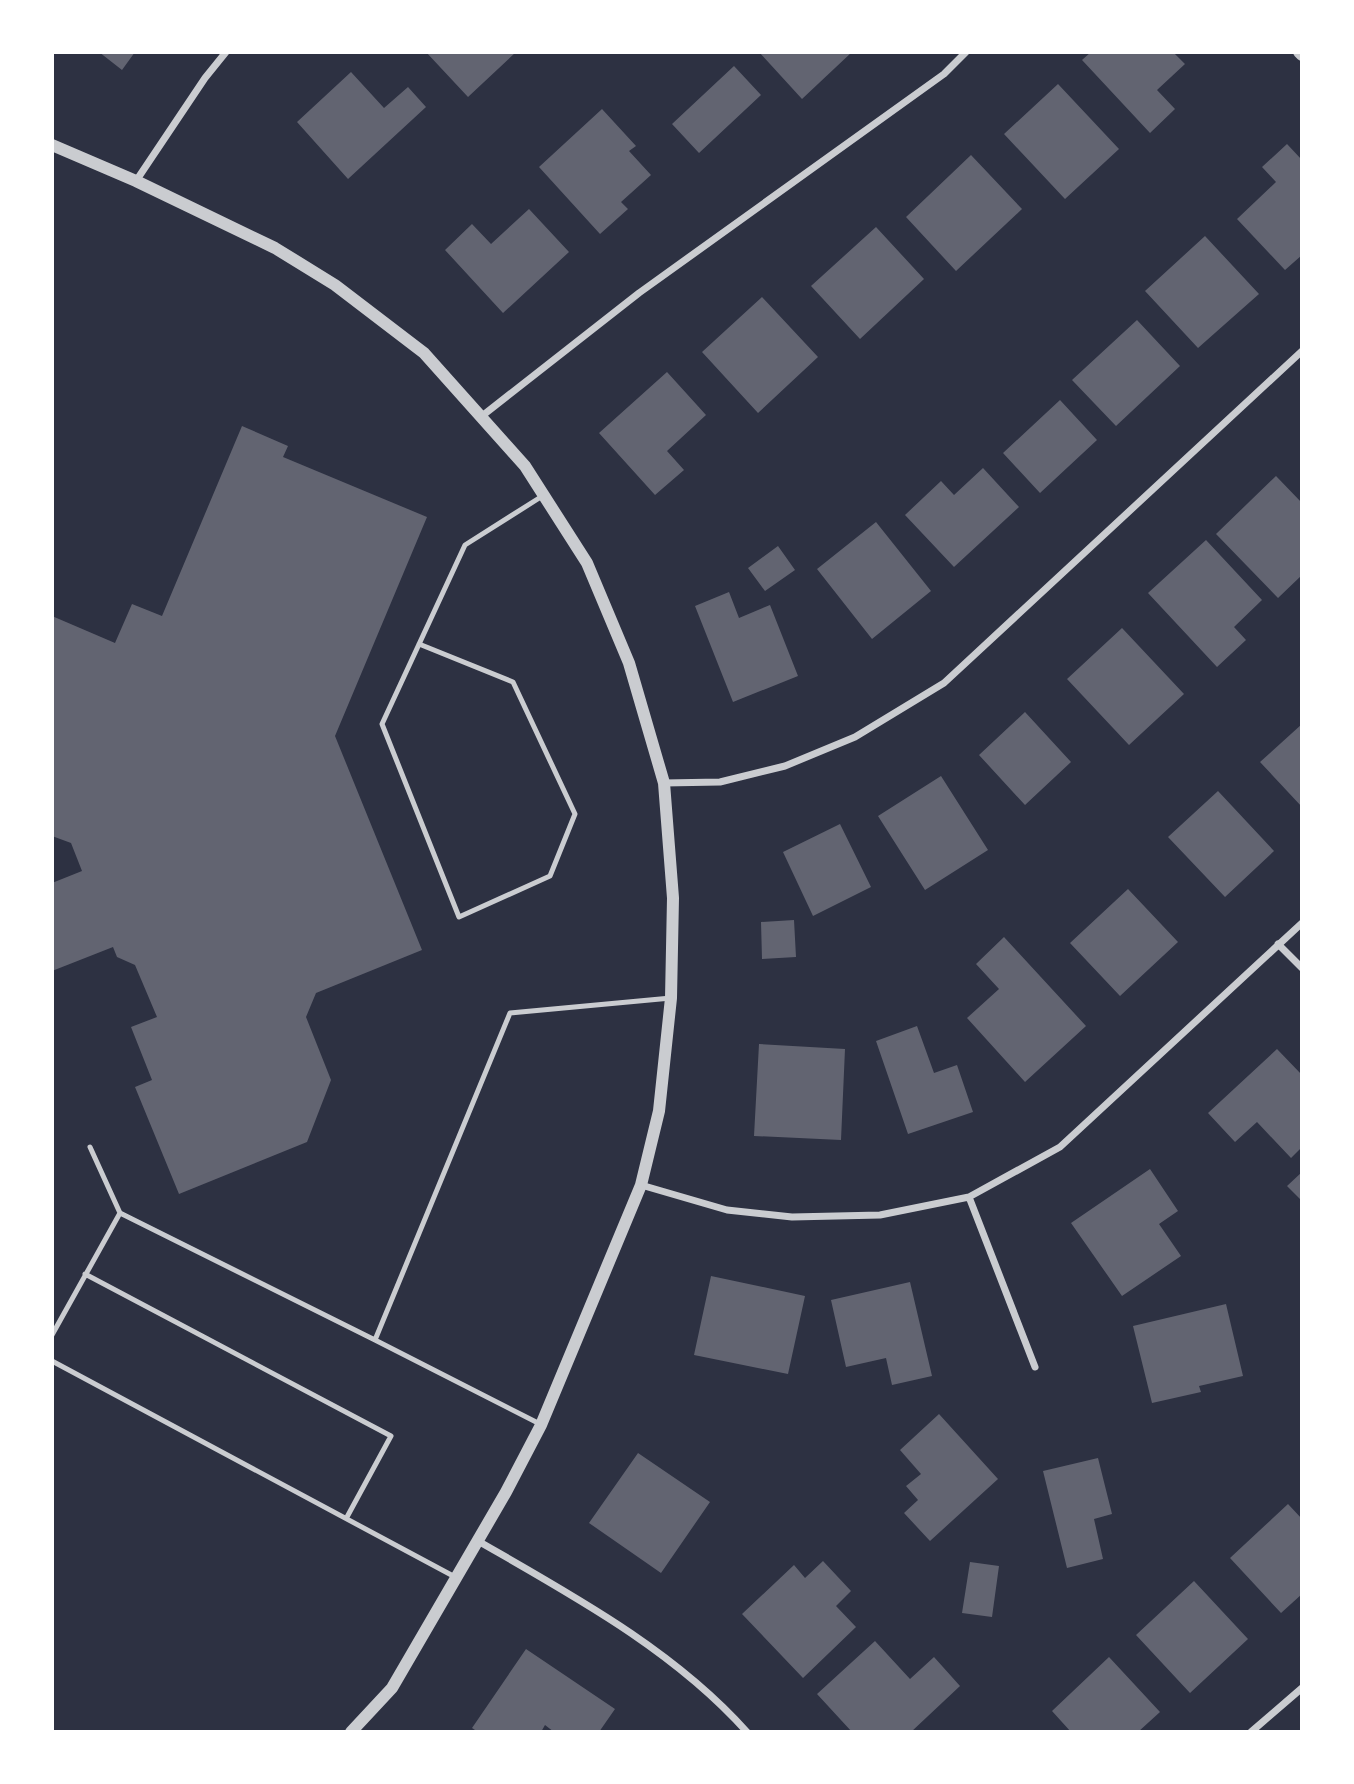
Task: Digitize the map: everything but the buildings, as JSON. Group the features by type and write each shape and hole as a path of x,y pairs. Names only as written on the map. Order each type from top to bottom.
{"street":[{"path":"136,181 226,52"},
{"path":"481,416 639,293 944,74 967,52"},
{"path":"52,145 136,181 275,248 335,285 424,353 525,466 592,575 629,663 664,783 673,898 671,998 659,1111 641,1185 541,1425 478,1541 392,1688 351,1731"},
{"path":"664,783 720,782 785,766 855,737 944,683 1301,351"},
{"path":"641,1185 727,1210 792,1217 880,1215 969,1196 1060,1147 1301,922"},
{"path":"1278,944 1301,968"},
{"path":"969,1196 1035,1367"},
{"path":"478,1541 582,1601 658,1653 729,1711 747,1731"},
{"path":"1251,1731 1301,1688"}],"lane":[{"path":"419,644 513,682 575,814 550,876 459,917 382,724 419,644 465,545 544,495"},
{"path":"375,1340 510,1013 671,998"},
{"path":"90,1147 120,1213 541,1425"},
{"path":"52,1335 120,1213"},
{"path":"85,1274 391,1436 347,1517"},
{"path":"52,1361 457,1578"}]}
